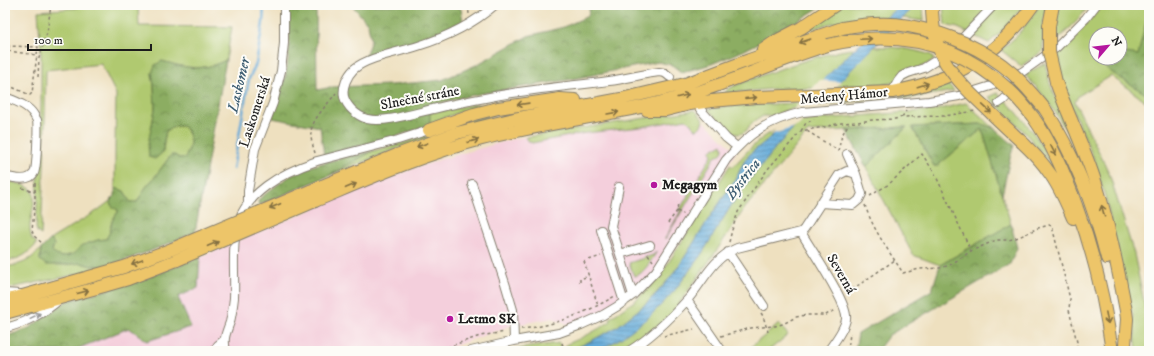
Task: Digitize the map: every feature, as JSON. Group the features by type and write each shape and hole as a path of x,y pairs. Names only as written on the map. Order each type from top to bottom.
{"highway":[{"path":"514,119 575,100 632,90 683,78 776,41 801,28 835,5"},
{"path":"932,5 932,20 935,38 944,60 954,76 966,90 1023,143 1045,166 1056,183 1075,222 1087,258 1100,286"},
{"path":"632,110 666,110 690,104 756,97 892,92 914,88 953,73 984,57 1011,33 1033,5"},
{"path":"1053,5 1049,26 1049,52 1056,82 1096,182 1103,209 1117,264 1126,311 1127,319 1125,348"},
{"path":"5,313 128,279 175,254 313,196 397,155 457,133 514,119 653,92 690,82 842,28 868,24 908,26 952,38 984,53 1011,72 1034,95 1056,126 1084,186 1092,207 1107,256 1119,310 1125,348"},
{"path":"313,196 459,145 530,128 632,110 689,95 734,80 798,54 828,45 857,39 890,38 920,42 944,49 969,61 995,78 1010,90 1033,117 1050,145 1069,185 1088,238 1100,286 1112,351"},
{"path":"749,60 776,41"},
{"path":"429,130 474,114 498,108 560,99 575,100"},
{"path":"5,301 175,254"}],"street":[{"name":"Laskomerská","path":"248,202 248,191 255,149 273,103 281,71 284,43 284,5"},
{"path":"345,81 353,70 363,63 375,58 425,44 449,34 471,23 495,5"},
{"path":"892,92 902,76 929,65 944,56 994,5"},
{"name":"Medený Hámor","path":"471,351 559,333 603,315 624,302 633,295 656,271 726,160 737,147 754,132 765,125 788,115 815,114 929,102 959,96 991,86 1022,72 1056,48 1086,18 1096,5"},
{"name":"Slnečné stráne","path":"345,81 344,96 352,110 359,116 376,120 400,117 496,96 611,81 659,72 670,77"},
{"path":"999,103 1008,96 1011,88 1010,78"},
{"path":"5,97 31,110 36,120 36,164 34,173 26,179 17,179 5,176"},
{"path":"700,109 726,138 737,147"},
{"name":"Laskomerská","path":"226,351 224,340 230,322 234,299 236,230 243,210 248,202 280,176 292,170 317,161 398,140 429,130"},
{"path":"820,203 853,204 860,200 863,196 856,174 847,154"},
{"path":"629,351 664,324 687,300 714,264 728,252 737,248 801,232 839,175 847,171 856,174"},
{"path":"472,184 514,315 514,341"},
{"path":"619,187 611,226 633,295"},
{"path":"601,230 624,302"},
{"name":"Severná","path":"801,232 842,301 846,312 844,326 828,351"},
{"path":"620,254 650,245"},
{"path":"728,252 761,307"},
{"path":"5,293 33,294"},
{"path":"5,328 50,309 62,298"},
{"path":"687,300 722,351"},
{"path":"214,351 224,340"}],"path":[{"path":"38,77 39,58 47,33 51,5"},
{"path":"5,84 30,95 32,93 38,47 9,46 6,50"},
{"path":"6,50 37,55"},
{"path":"317,161 311,142 311,132 314,122 345,81"},
{"path":"801,131 849,122 902,117 945,116 971,112 979,109"},
{"path":"902,117 906,111"},
{"path":"728,252 732,230 738,212 767,170 815,114"},
{"path":"838,151 842,135 849,122"},
{"path":"806,130 838,151 847,154"},
{"path":"972,251 934,172 922,154 889,184 879,191 863,196 869,217 903,273 920,269 940,268 950,265 972,251 996,240 1008,240 1038,228 1049,225 1052,226 1070,299 1069,310 1077,342 1077,351"},
{"path":"34,173 35,200 32,231 34,236 42,244"},
{"path":"20,186 35,192"},
{"path":"668,223 676,211 678,202"},
{"path":"676,211 683,214"},
{"path":"589,260 609,253"},
{"path":"649,257 653,261 650,266"},
{"path":"713,338 751,328 783,324 796,317 806,315 826,315 895,260"},
{"path":"584,261 598,306"},
{"path":"580,282 580,279 589,276"},
{"path":"436,351 480,336 548,324 570,318 598,306 621,293"},
{"path":"761,307 768,332"},
{"path":"658,337 694,329"},
{"path":"562,343 564,351"}],"shaded area":[{"path":"695,110 702,119 736,152 657,276 577,328 553,318 510,326 441,351 73,351 129,328 191,327 178,297 198,288 200,257 382,180 442,159 513,139"}],"green space":[{"path":"77,5 138,5 139,26 232,27 226,60 209,66 194,68 162,61 152,73 155,109 152,126 163,152 166,131 175,126 183,126 190,138 190,145 185,158 179,158 171,155 146,187 137,202 130,202 124,191 115,188 116,94 101,64 46,70 41,235 36,229 41,108 41,53 38,11 77,8"},
{"path":"288,5 316,5 317,90 332,87 391,85 442,80 476,65 528,36 564,27 588,16 590,5 823,5 783,30 755,45 711,64 681,72 672,65 658,62 567,80 478,94 430,105 430,125 397,136 324,155 320,127 272,118 283,87 288,60"},
{"path":"352,5 455,5 461,9 463,22 430,37 365,57 371,40 368,24"},
{"path":"843,5 899,5 887,17 845,20 805,31"},
{"path":"916,5 923,5 924,21 903,18"},
{"path":"943,5 1024,5 1003,30 989,43 958,28 945,25"},
{"path":"1040,5 1046,5 1043,26 1043,51 1021,66 1001,50 1018,35"},
{"path":"1058,5 1090,5 1076,22 1054,43 1054,26"},
{"path":"1103,5 1149,5 1149,104 1111,76 1078,96 1075,102 1109,173 1134,254 1149,326 1149,351 1137,351 1133,316 1106,200 1095,162 1064,89 1055,55 1067,45"},
{"path":"1149,9 1149,96 1111,72 1104,66 1128,66 1128,53 1138,55"},
{"path":"874,47 902,48 917,51 931,55 934,60 894,82 887,84 834,86"},
{"path":"856,48 816,88 725,92 736,85 795,64"},
{"path":"226,60 195,232 153,250 105,267 91,266 81,263 46,265 40,260 41,249 51,239 54,245 52,251 56,255 62,257 73,254 83,245 106,239 110,232 113,219 118,212 118,210 112,206 110,201 115,196 115,188 124,191 130,202 137,202 146,187 171,155 175,155 179,158 185,158 190,145 190,138 183,126 175,126 166,131 163,152 155,159 149,157 148,144 155,109 152,73 155,65 162,61 194,68 217,64"},
{"path":"1045,63 1050,84 1088,176 1075,148 1054,110 1036,86 1025,75"},
{"path":"948,84 954,91 911,98 848,102 789,109 772,116 763,116 752,123 743,133 738,134 732,133 725,128 708,109 729,106 890,99"},
{"path":"998,93 1030,128 1043,148 1054,170 1032,140 989,97"},
{"path":"966,103 994,128 981,124 912,127 934,166 937,166 982,129 1011,224 940,265 913,255 866,167 906,127 808,132 745,208 673,312 646,337 624,351 598,351 621,338 675,290 703,252 732,204 749,180 775,148 799,122 935,110"},
{"path":"476,104 480,105 435,121 430,125 429,113"},
{"path":"695,110 703,122 697,130 686,119 641,127 585,133 532,143 526,139 527,137"},
{"path":"496,114 398,148 328,176 373,151 410,141 470,120"},
{"path":"981,124 994,128 1014,145 1002,195 982,129 937,166 934,166 912,127"},
{"path":"907,127 866,167 846,130"},
{"path":"779,128 745,160 735,180 681,263 670,278 647,303 617,327 570,351 501,351 559,343 562,349 565,348 567,344 590,334 611,321 610,318 636,300 650,287 667,265 730,165 733,167 754,145 765,136"},
{"path":"722,144 722,152 715,157 665,239 680,212 680,209 712,155 710,151"},
{"path":"373,151 328,176 259,205 259,199 284,180 300,171 327,162"},
{"path":"5,180 28,187 33,192 34,206 30,231 32,239 36,242 36,245 22,256 5,262"},
{"path":"110,201 111,205 118,209 118,212 113,219 110,232 106,239 83,245 73,254 62,257 56,256 52,251 54,245 51,239 97,211"},
{"path":"1011,224 1017,248 1010,264 889,335 877,351 855,351 858,334 932,290 940,265"},
{"path":"41,249 40,260 64,265 81,263 91,266 105,267 5,289 5,267 25,262"},
{"path":"657,251 644,270 634,276 629,263 653,255"},
{"path":"200,257 198,288 178,297 191,327 147,341 129,328 73,351 5,351 5,337 29,328 67,301 143,279"},
{"path":"779,324 788,335 768,351 756,351 752,346"}],"water":[{"name":"Bystrica","path":"899,5 916,5 775,148 732,204 703,252 675,290 662,304 648,318 621,338 598,351 570,351 617,327 657,293 681,263 735,180 745,160 751,153 772,136 825,78"}],"pier":[{"path":"820,80 841,82 798,126 770,135"}],"waterway":[{"name":"Laskomer","path":"233,169 249,79 256,64 263,23 264,5"}],"place":[{"name":"Megagym","path":"654,185"},
{"name":"Letmo SK","path":"450,319"}]}
